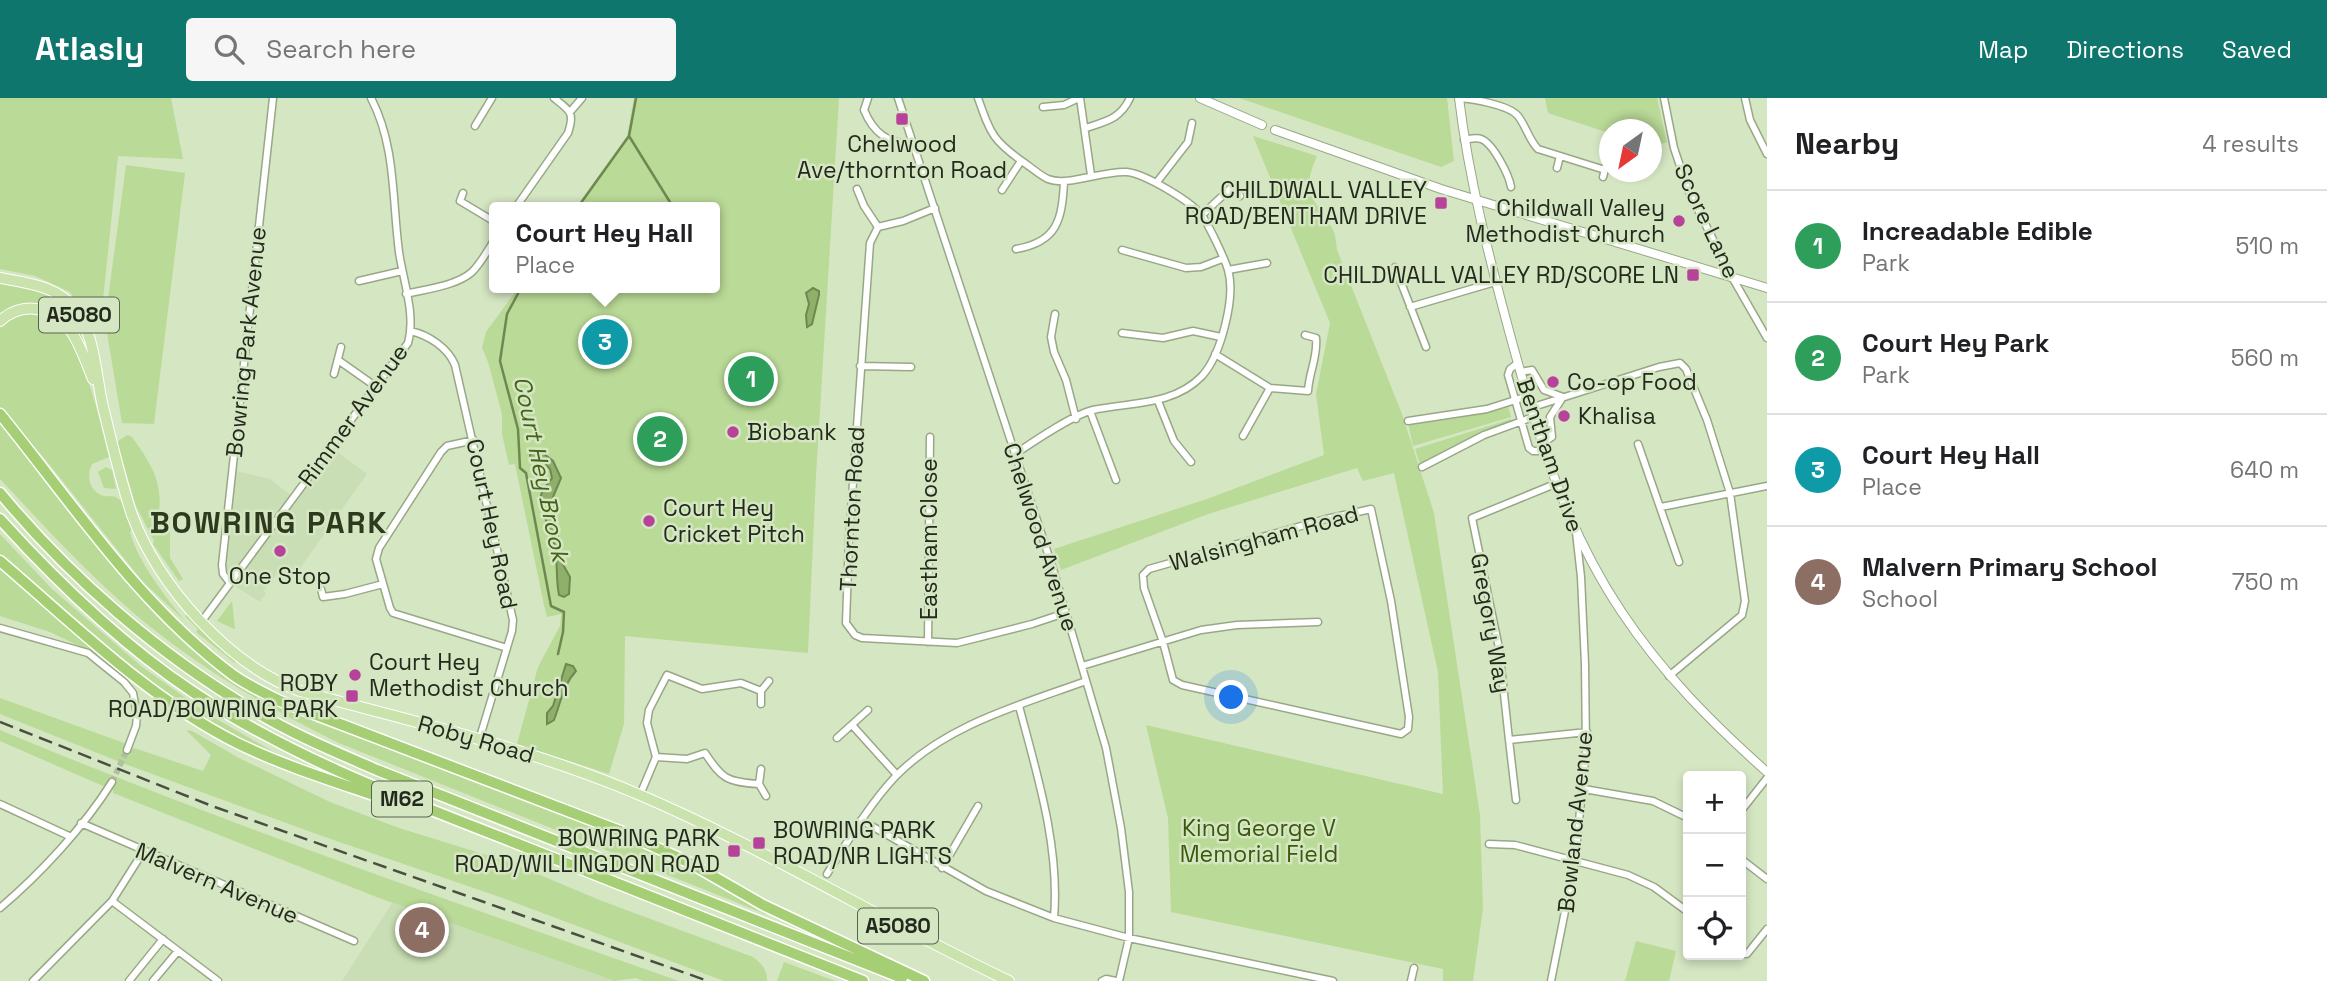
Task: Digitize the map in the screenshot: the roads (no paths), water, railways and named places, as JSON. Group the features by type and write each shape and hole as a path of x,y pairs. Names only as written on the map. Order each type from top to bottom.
{"highway":[{"path":"0,414 112,556 161,612 235,677 280,701 620,831 690,863 763,905 924,981"},
{"name":"M62","path":"0,493 57,556 101,597 200,676 254,711 377,770 910,981"},
{"name":"M62","path":"0,519 45,568 140,652 191,691 250,728 369,786 863,981"},
{"path":"0,561 140,680 174,706 236,742 317,776 543,854"}],"main road":[{"name":"Roby Road","path":"0,278 51,290 65,298 78,312 89,338 116,464 133,517 159,566 202,621 239,658 284,685 553,761 640,796 789,866 930,944 1009,981"},
{"name":"Roby Road","path":"0,321 16,311 30,308 48,311 62,320 73,334 102,402"}],"street":[{"name":"Bowring Park Avenue","path":"230,583 223,574 222,565 273,98"},
{"name":"Rimmer Avenue","path":"202,621 408,343 410,331 392,166 382,118 372,98"},
{"path":"475,126 492,98"},
{"path":"520,202 568,133 573,120 570,112 554,98"},
{"path":"570,112 582,98"},
{"path":"868,98 864,110 870,124 881,137 913,145"},
{"name":"Chelwood Avenue","path":"898,98 1053,569 1106,748 1121,828 1131,922 1117,981"},
{"path":"978,98 989,129 997,142 1048,179 1064,182 1091,175 1127,172 1157,182 1202,215 1228,270 1229,303 1221,337 1203,375 1185,389 1158,401 1090,411 1039,437 1015,454"},
{"path":"1043,107 1064,105 1079,98 1086,128 1091,175"},
{"path":"1086,128 1121,114 1130,98"},
{"path":"1200,98 1262,125"},
{"path":"1459,98 1474,99 1510,110 1517,115 1536,148 1599,168"},
{"name":"Bentham Drive","path":"1459,98 1464,140 1495,282 1543,447 1555,484 1576,532 1619,610 1669,676 1712,722 1767,772"},
{"name":"Score Lane","path":"1664,98 1682,175 1732,277 1767,338"},
{"path":"1745,98 1750,120 1767,154"},
{"path":"1157,182 1188,142 1192,123"},
{"path":"1275,130 1375,167 1477,200 1767,288"},
{"path":"1464,140 1480,139 1486,142 1507,173 1511,187"},
{"path":"1557,168 1560,156"},
{"path":"1002,190 1021,161"},
{"path":"1016,249 1034,246 1052,233 1062,209 1064,182"},
{"path":"1202,215 1234,185 1240,196"},
{"path":"857,189 878,227 903,221 935,208"},
{"path":"463,193 460,201 489,218"},
{"name":"Thornton Road","path":"878,227 870,243 860,366 846,623 855,635 862,638 966,641 1065,613"},
{"path":"406,294 459,280 468,275 489,248"},
{"path":"1122,250 1186,268 1201,267 1222,259"},
{"path":"1228,270 1267,263"},
{"path":"1395,267 1426,347"},
{"path":"359,281 402,271"},
{"path":"1410,307 1495,282"},
{"path":"1055,314 1051,337 1054,352 1066,380 1076,419"},
{"name":"Court Hey Road","path":"410,331 423,335 451,356 474,440 513,620 479,740"},
{"path":"1122,333 1163,338 1193,331 1221,337"},
{"path":"1306,335 1316,338 1318,352 1311,368 1308,401"},
{"path":"334,374 341,347"},
{"path":"1215,354 1270,388 1307,391"},
{"path":"338,360 375,386"},
{"path":"1422,467 1484,435 1521,422 1532,412 1563,397 1680,363 1686,369 1707,420 1731,493 1745,601 1742,615 1669,676"},
{"path":"860,366 911,367"},
{"path":"1519,367 1532,370 1544,390 1563,397 1550,417 1552,436 1543,447 1530,450 1508,374 1510,369 1519,367"},
{"path":"1243,436 1270,388"},
{"path":"1408,421 1482,410 1528,396"},
{"path":"1158,401 1174,442 1191,462"},
{"path":"1090,411 1116,480"},
{"name":"Eastham Close","path":"929,642 930,437"},
{"path":"474,440 447,446 441,452 379,548 376,559 390,608 398,616 507,648"},
{"path":"1638,444 1679,562"},
{"name":"Gregory Way","path":"1509,740 1499,648 1472,518 1555,484"},
{"path":"1661,507 1767,486"},
{"name":"Walsingham Road","path":"1371,509 1391,601 1409,717 1408,729 1401,734 1182,685 1173,680 1163,642 1144,589 1143,575 1149,569 1371,509"},
{"name":"Bowland Avenue","path":"1551,981 1575,861 1584,789 1587,732 1581,577 1576,532"},
{"path":"1581,577 1587,569 1594,568"},
{"path":"321,589 323,597 383,584"},
{"path":"1082,666 1201,630 1237,625 1318,622"},
{"path":"0,628 88,653 124,682 133,693 137,715 127,750"},
{"path":"640,796 656,757 647,723 649,710 667,676 668,667"},
{"path":"667,676 702,689 741,683 761,691"},
{"path":"761,704 761,691 769,681"},
{"path":"827,874 861,820 897,775 920,755 961,729 1086,681"},
{"path":"1019,705 1047,821 1053,870 1054,918"},
{"path":"836,738 868,710"},
{"path":"852,726 897,775"},
{"path":"1516,800 1509,740 1587,732"},
{"path":"656,757 681,759 705,753 713,747"},
{"path":"705,753 723,777 759,784"},
{"path":"761,769 759,784 766,796"},
{"path":"1746,805 1767,778"},
{"path":"0,908 29,881 81,823 112,782"},
{"path":"1584,789 1653,801 1683,816"},
{"path":"0,804 69,836"},
{"path":"942,868 978,806"},
{"path":"861,820 986,891 1054,918 1129,938 1333,981"},
{"name":"Malvern Avenue","path":"81,823 354,941"},
{"path":"1489,844 1515,845 1637,878 1664,893 1683,908"},
{"path":"33,981 112,901 143,852"},
{"path":"1746,863 1767,879"},
{"path":"112,901 218,981"},
{"path":"1746,954 1767,929"},
{"path":"130,981 163,939"},
{"path":"153,981 178,951"},
{"path":"1411,981 1414,968"},
{"path":"1102,981 1117,981"}],"waterway":[{"name":"Court Hey Brook","path":"582,202 629,136 636,98"},
{"path":"629,136 670,202"},
{"name":"Court Hey Brook","path":"518,293 507,314 500,361 518,429 520,468 526,473 551,606 564,612 558,654"}],"tunnel":[{"path":"112,782 127,750"}],"railway":[{"path":"0,722 212,806 708,981"}],"place":[{"name":"Chelwood Ave/thornton Road","path":"902,119"},
{"name":"CHILDWALL VALLEY ROAD/BENTHAM DRIVE","path":"1441,203"},
{"name":"Childwall Valley Methodist Church","path":"1679,221"},
{"name":"CHILDWALL VALLEY RD/SCORE LN","path":"1693,275"},
{"name":"Court Hey Hall","path":"605,342"},
{"name":"Increadable Edible","path":"751,379"},
{"name":"Co-op Food","path":"1553,382"},
{"name":"Khalisa","path":"1564,416"},
{"name":"Biobank","path":"733,432"},
{"name":"Court Hey Park","path":"660,439"},
{"name":"Court Hey Cricket Pitch","path":"649,521"},
{"name":"One Stop","path":"280,551"},
{"name":"Court Hey Methodist Church","path":"355,675"},
{"name":"ROBY ROAD/BOWRING PARK","path":"352,696"},
{"name":"BOWRING PARK ROAD/NR LIGHTS","path":"759,843"},
{"name":"BOWRING PARK ROAD/WILLINGDON ROAD","path":"734,851"},
{"name":"Malvern Primary School","path":"422,930"}],"district":[{"name":"BOWRING PARK","path":"269,523"}],"park label":[{"name":"King George V Memorial Field","path":"1259,841"}]}
